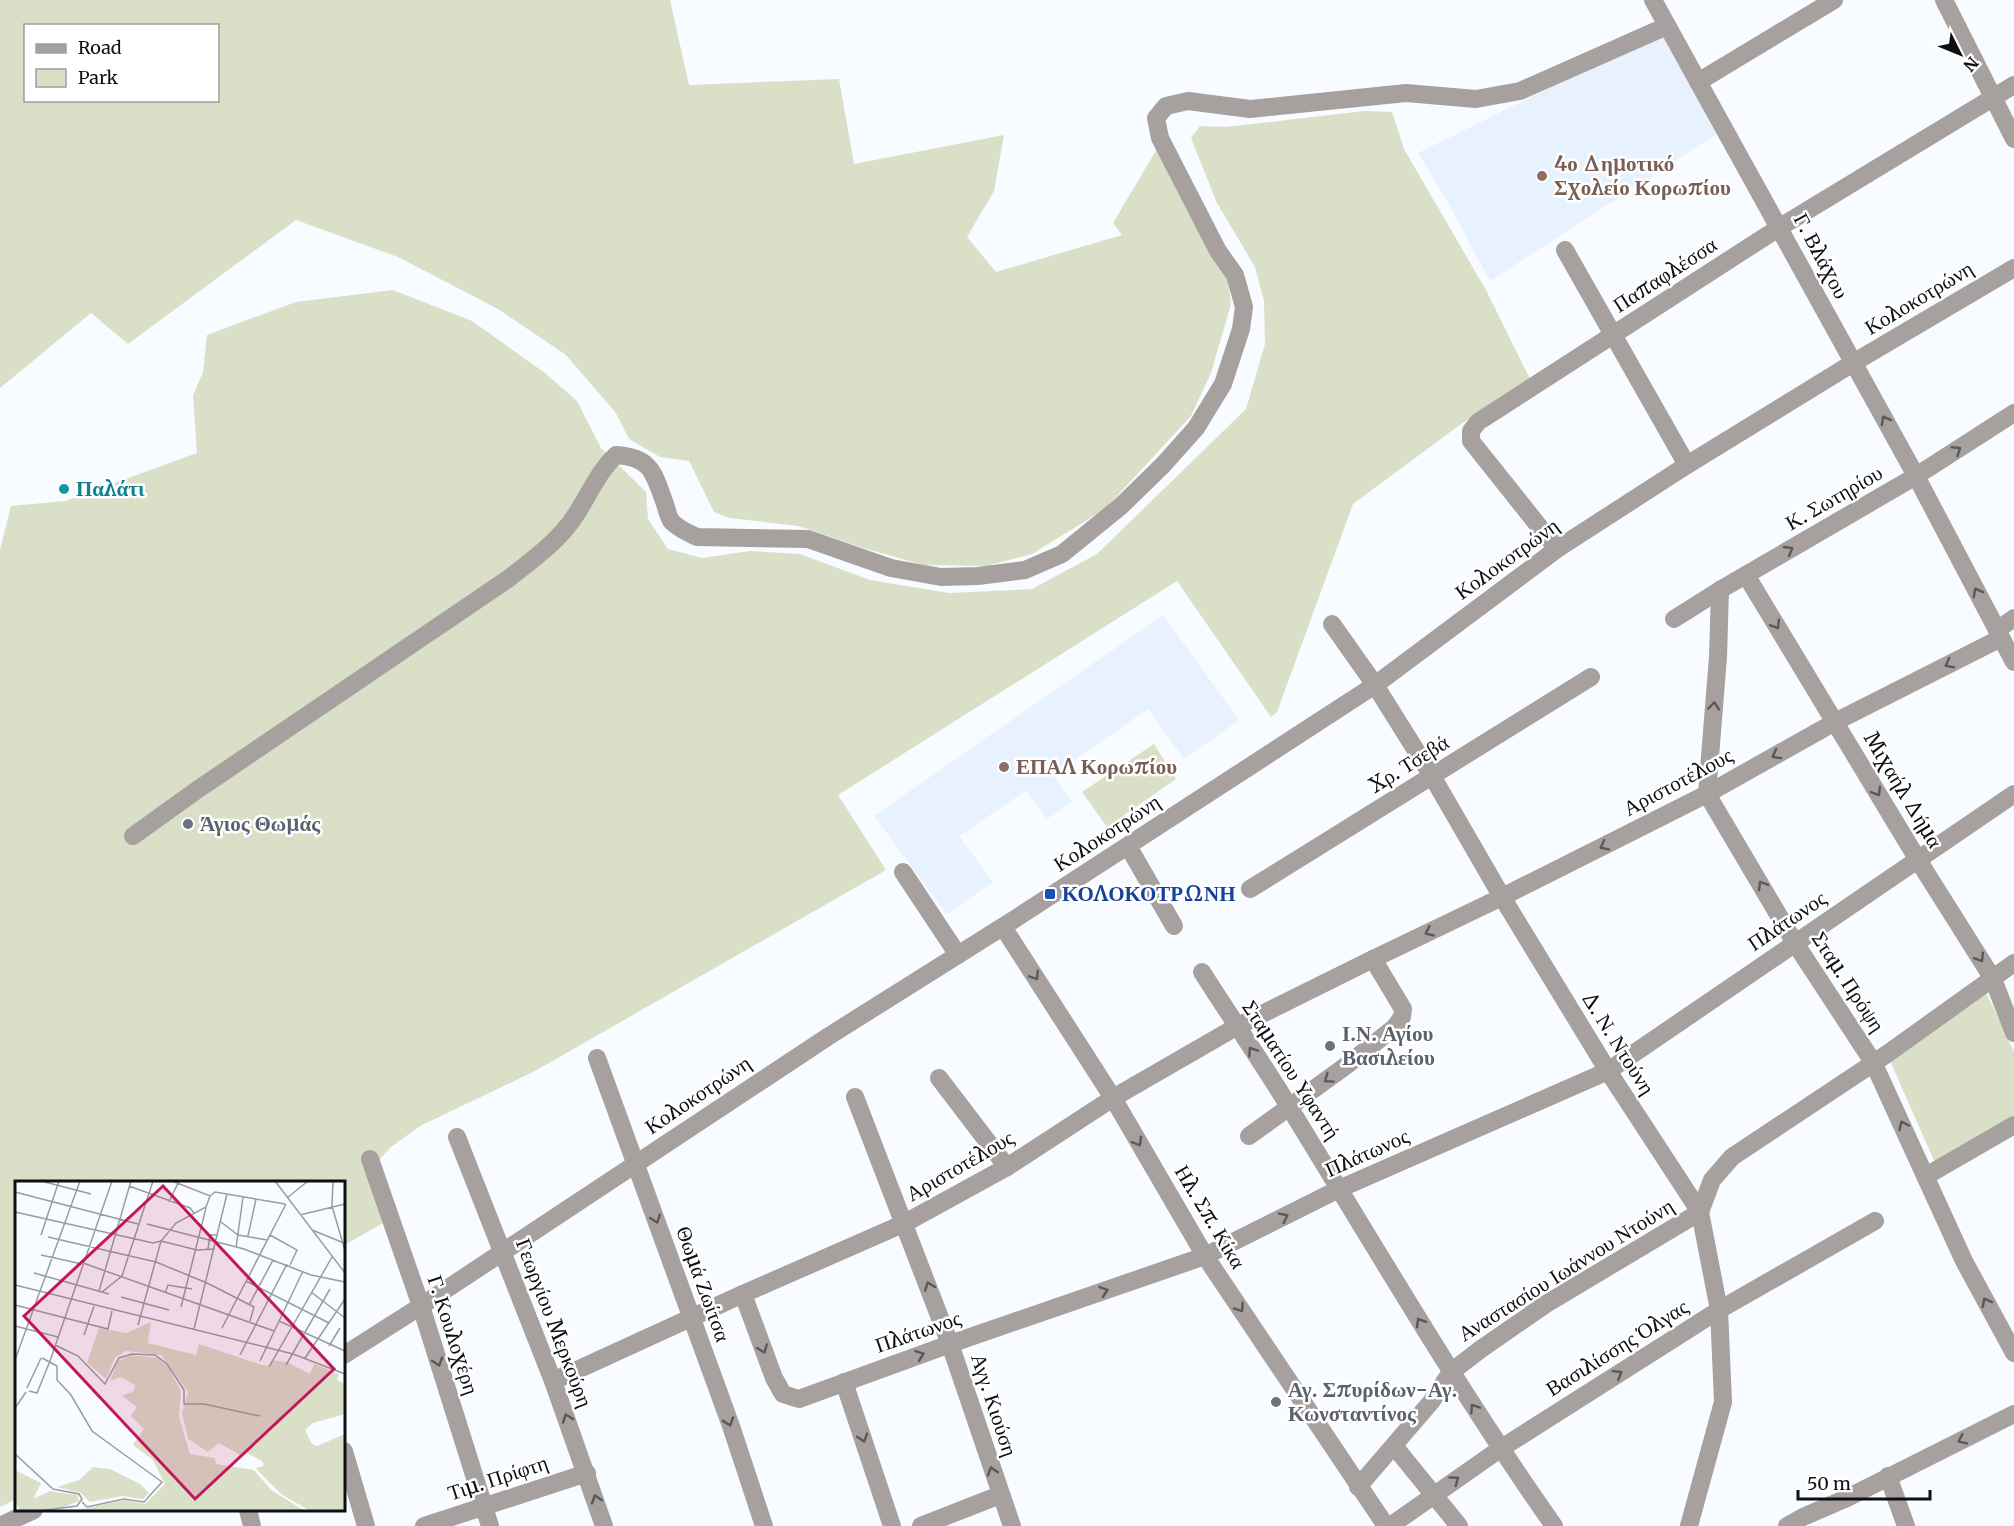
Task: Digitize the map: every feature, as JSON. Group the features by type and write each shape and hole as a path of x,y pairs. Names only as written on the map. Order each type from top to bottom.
{"street":[{"name":"Γ. Βλάχου","path":"1653,0 1916,476 2014,662"},
{"path":"1698,82 1834,0"},
{"path":"1944,0 2014,139"},
{"path":"133,836 508,579 555,542 575,516 607,464 616,455 632,456 653,472 671,520 684,531 697,537 808,539 891,568 941,577 978,576 1025,570 1062,554 1121,506 1197,428 1223,384 1241,329 1244,307 1234,275 1218,251 1160,138 1156,118 1166,105 1188,101 1250,109 1406,93 1476,99 1520,92 1667,26"},
{"name":"Παπαφλέσσα","path":"1557,549 1471,441 1471,431 1478,422 1780,227 2014,85"},
{"path":"1565,250 1687,465"},
{"name":"Κολοκοτρώνη","path":"345,1354 829,1036 1003,927 1375,685 1557,549 1687,465 2014,268"},
{"name":"Κ. Σωτηρίου","path":"1674,619 1916,476 2014,413"},
{"name":"Μιχαήλ Δήμα","path":"1746,575 1918,860 1993,979 2014,1033"},
{"path":"1707,794 1718,657 1720,590"},
{"name":"Αριστοτέλους","path":"553,1381 905,1222 1007,1167 1113,1098 1236,1027 1707,794 1999,634 2014,618"},
{"name":"Δ. Ν. Ντούνη","path":"1332,624 1375,685 1432,776 1502,897 1608,1071 1700,1212 1719,1310 1723,1402 1689,1526"},
{"name":"Χρ. Τσεβά","path":"1250,889 1591,677"},
{"name":"Σταμ. Πρόψη","path":"1707,794 1795,943 1873,1062 1964,1261 2014,1353"},
{"name":"Πλάτωνος","path":"743,1294 774,1378 783,1394 799,1399 1205,1256 1339,1189 1608,1071 2014,794"},
{"path":"1128,846 1174,926"},
{"path":"903,872 958,955"},
{"name":"Ηλ. Σπ. Κίκα","path":"1003,927 1113,1098 1205,1256 1358,1487 1388,1526"},
{"path":"1250,1136 1347,1065 1395,1027 1402,1017 1403,1009 1373,959"},
{"name":"Αναστασίου Ιωάννου Ντούνη","path":"1358,1487 1431,1402 1450,1372 1546,1304 1700,1212 1712,1180 1732,1157 2014,963"},
{"name":"Σταματίου Υφαντή","path":"1202,972 1289,1107 1450,1372 1554,1526"},
{"name":"Θωμά Ζωίτσα","path":"597,1058 731,1426 764,1526"},
{"path":"939,1078 1007,1167"},
{"name":"Αγγ. Κιούση","path":"855,1097 950,1344 1012,1526"},
{"path":"1926,1176 2014,1125"},
{"name":"Γεωργίου Μερκούρη","path":"457,1137 553,1381 604,1526"},
{"name":"Γ. Κουλοχέρη","path":"370,1159 421,1306 490,1526"},
{"name":"Βασιλίσσης Όλγας","path":"1388,1526 1500,1449 1719,1310 1875,1221"},
{"path":"844,1382 892,1526"},
{"path":"1787,1526 2014,1413"},
{"path":"1394,1446 1459,1526"},
{"path":"345,1454 366,1526"},
{"name":"Τιμ. Πρίφτη","path":"424,1526 587,1473"},
{"path":"1888,1476 1906,1526"},
{"path":"921,1526 1000,1495"},
{"path":"0,1526 30,1511"},
{"path":"248,1511 252,1526"}],"shaded area":[{"name":"4ο Δημοτικό Σχολείο Κορωπίου","path":"1663,32 1718,133 1490,281 1446,199 1418,153"},
{"name":"ΕΠΑΛ Κορωπίου","path":"1163,615 1239,720 1184,759 1148,709 1053,775 1072,802 1047,819 1026,791 959,836 993,882 947,914 874,816"}],"green space":[{"path":"0,0 670,0 689,85 839,79 854,164 1004,135 994,191 967,237 996,272 1122,235 1113,223 1157,149 1228,281 1231,304 1211,373 1191,416 1105,509 1032,554 986,566 923,565 799,526 730,518 714,512 689,461 660,457 629,439 616,413 566,355 498,309 398,257 296,220 128,344 91,313 0,388"},
{"path":"1364,111 1392,112 1404,149 1487,292 1530,379 1461,424 1353,504 1277,712 1271,717 1177,581 838,795 886,870 535,1071 420,1126 391,1147 378,1161 396,1216 345,1244 345,1181 15,1181 15,1500 0,1507 0,550 11,506 65,501 197,453 193,396 203,372 207,335 296,302 393,290 472,321 545,373 577,401 601,448 646,492 648,519 668,549 702,558 750,551 800,554 870,580 949,593 1032,589 1097,554 1246,409 1265,344 1264,301 1255,267 1217,203 1191,138 1200,126 1226,127"},
{"path":"1154,744 1176,779 1107,827 1082,792"},
{"path":"1983,986 2014,1052 2014,1115 1936,1165 1887,1054"}],"place":[{"name":"4ο Δημοτικό Σχολείο Κορωπίου","path":"1542,176"},
{"name":"Παλάτι","path":"64,489"},
{"name":"ΕΠΑΛ Κορωπίου","path":"1004,767"},
{"name":"Άγιος Θωμάς","path":"188,824"},
{"name":"ΚΟΛΟΚΟΤΡΩΝΗ","path":"1050,894"},
{"name":"Ι.Ν. Αγίου Βασιλείου","path":"1330,1046"},
{"name":"Αγ. Σπυρίδων-Αγ. Κωνσταντίνος","path":"1276,1402"}]}
